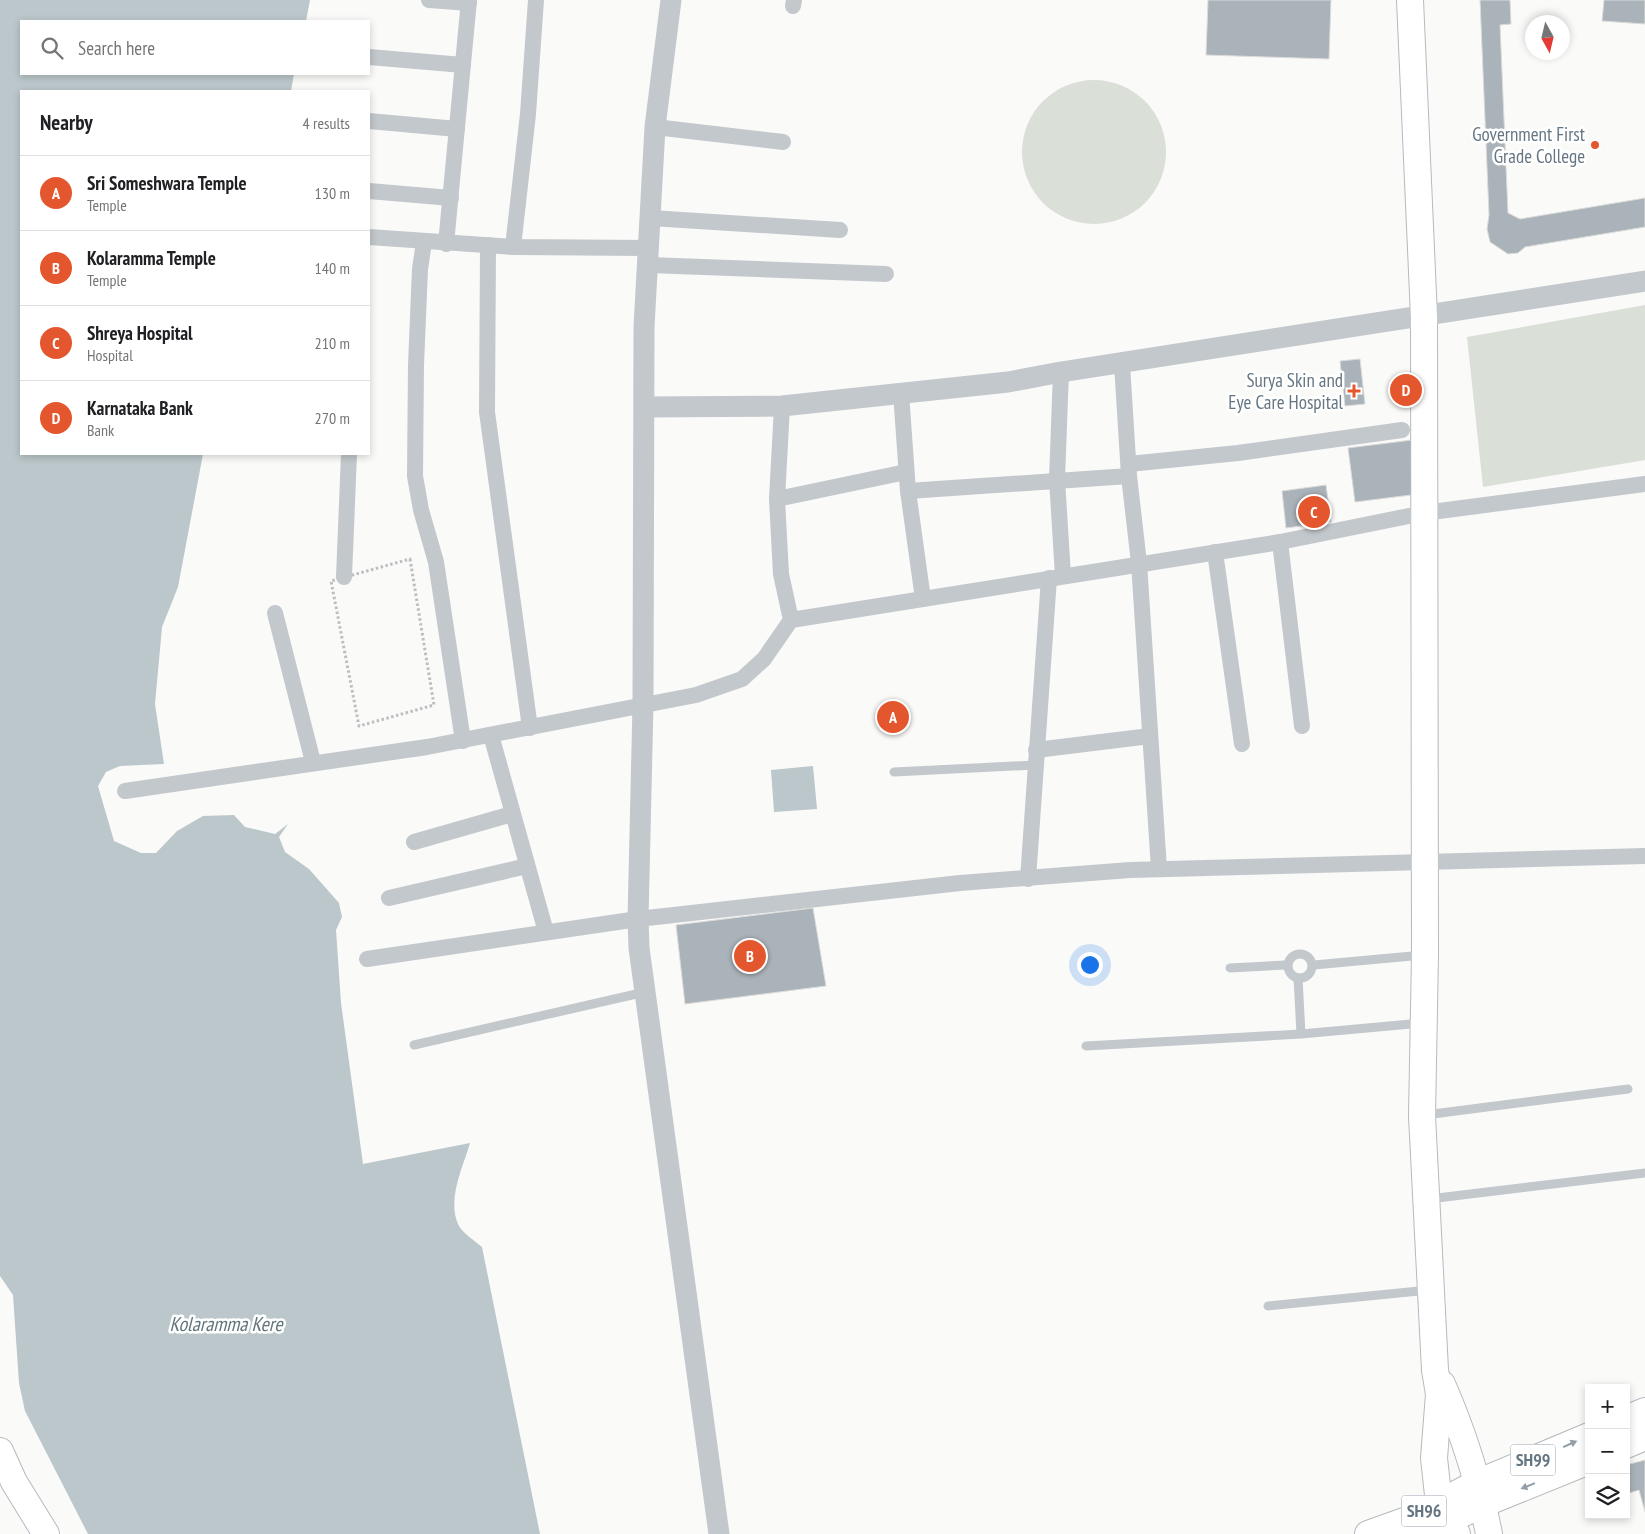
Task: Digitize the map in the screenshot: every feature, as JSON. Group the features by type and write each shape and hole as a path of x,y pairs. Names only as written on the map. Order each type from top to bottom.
{"main road":[{"path":"1410,0 1424,316 1425,955 1422,1116 1435,1370 1440,1394 1432,1475 1418,1530"},
{"path":"1435,1370 1458,1422 1466,1446 1489,1534"},
{"path":"1630,1417 1645,1411"},
{"path":"1630,1443 1645,1437"},
{"name":"SH99","path":"1480,1494 1522,1465 1585,1438"},
{"path":"1466,1446 1492,1468 1522,1465"},
{"path":"0,1451 14,1482 46,1534"},
{"path":"1434,1458 1449,1520"},
{"name":"SH99","path":"1480,1494 1585,1462"},
{"name":"SH96","path":"1368,1534 1418,1530 1449,1520 1480,1494"}],"street":[{"path":"429,0 469,1 446,244"},
{"path":"513,247 528,114 536,0"},
{"path":"671,0 654,127 651,218 644,327 643,705 638,919 646,992 719,1534"},
{"path":"370,58 463,65"},
{"path":"370,121 457,129"},
{"path":"654,127 783,142"},
{"path":"370,191 451,198"},
{"path":"651,218 840,230"},
{"path":"370,237 886,274"},
{"path":"424,242 420,269 416,365 416,476 421,510 436,562 463,741"},
{"path":"488,245 487,412 530,728"},
{"path":"645,407 782,406 1008,382 1061,372 1645,281"},
{"path":"1122,364 1129,470 1139,563 1160,869"},
{"path":"1028,879 1036,757 1056,577 1061,372"},
{"path":"901,393 908,491 923,599"},
{"path":"782,406 777,499 781,574 791,620"},
{"path":"908,491 1057,480 1402,430"},
{"path":"344,577 349,455"},
{"path":"777,499 906,472"},
{"path":"125,791 463,741 696,695 742,679 764,659 791,620 1280,542 1424,513 1645,484"},
{"path":"1280,542 1302,726"},
{"path":"1215,552 1242,744"},
{"path":"275,613 313,762"},
{"path":"491,735 546,932"},
{"path":"1036,757 1150,736"},
{"path":"414,842 512,814"},
{"path":"367,959 638,919 960,883 1160,869 1425,860 1645,856"},
{"path":"389,898 527,866"}],"lane":[{"path":"894,772 1036,757"},
{"path":"1286,965 1291,957 1300,954 1309,957 1314,965"},
{"path":"1314,965 1425,955"},
{"path":"1286,965 1289,973 1298,978 1308,976 1314,965"},
{"path":"1230,968 1286,965"},
{"path":"1298,978 1302,1034"},
{"path":"414,1045 646,992"},
{"path":"1086,1046 1302,1034 1424,1022"},
{"path":"1422,1116 1628,1089"},
{"path":"1426,1199 1645,1173"},
{"path":"1268,1306 1431,1290"}],"path":[{"path":"410,559 434,705 359,726 331,581 344,577 410,559"}],"shaded area":[{"path":"1094,80 1122,85 1145,101 1161,124 1166,152 1161,180 1145,203 1122,219 1094,224 1066,219 1043,203 1027,180 1022,152 1027,124 1043,101 1066,85"},
{"path":"1645,305 1645,460 1483,487 1467,337"}],"water":[{"name":"Kolaramma Kere","path":"0,0 310,0 306,20 20,20 20,75 294,75 291,90 20,90 20,455 203,455 178,587 162,627 155,704 164,764 120,766 106,772 98,786 114,841 141,853 156,853 177,831 203,816 234,815 245,827 275,834 288,824 279,837 285,852 309,869 339,903 342,917 336,930 341,1003 363,1164 470,1143 457,1184 454,1206 455,1216 461,1229 482,1247 540,1534 88,1534 25,1411 19,1383 13,1295 0,1276"},
{"path":"813,766 817,809 774,812 771,770"}],"building":[{"path":"1208,0 1331,0 1329,59 1206,55"},
{"path":"1480,0 1510,0 1511,24 1500,25 1508,213 1520,219 1645,198 1645,227 1525,247 1518,253 1508,254 1490,242 1487,229 1489,215"},
{"path":"1604,0 1645,0 1645,24 1602,21"},
{"path":"1360,359 1365,404 1345,406 1340,361"},
{"path":"1412,440 1419,494 1355,502 1348,448"},
{"path":"1326,485 1331,522 1286,528 1282,491"},
{"path":"813,908 826,986 685,1004 676,925"},
{"path":"1645,1460 1645,1512 1639,1490 1630,1493 1630,1464"}],"place":[{"name":"Government First Grade College","path":"1595,145"},
{"name":"Karnataka Bank","path":"1406,390"},
{"name":"Surya Skin and Eye Care Hospital","path":"1354,391"},
{"name":"Shreya Hospital","path":"1314,512"},
{"name":"Sri Someshwara Temple","path":"893,717"},
{"name":"Kolaramma Temple","path":"750,956"}]}
